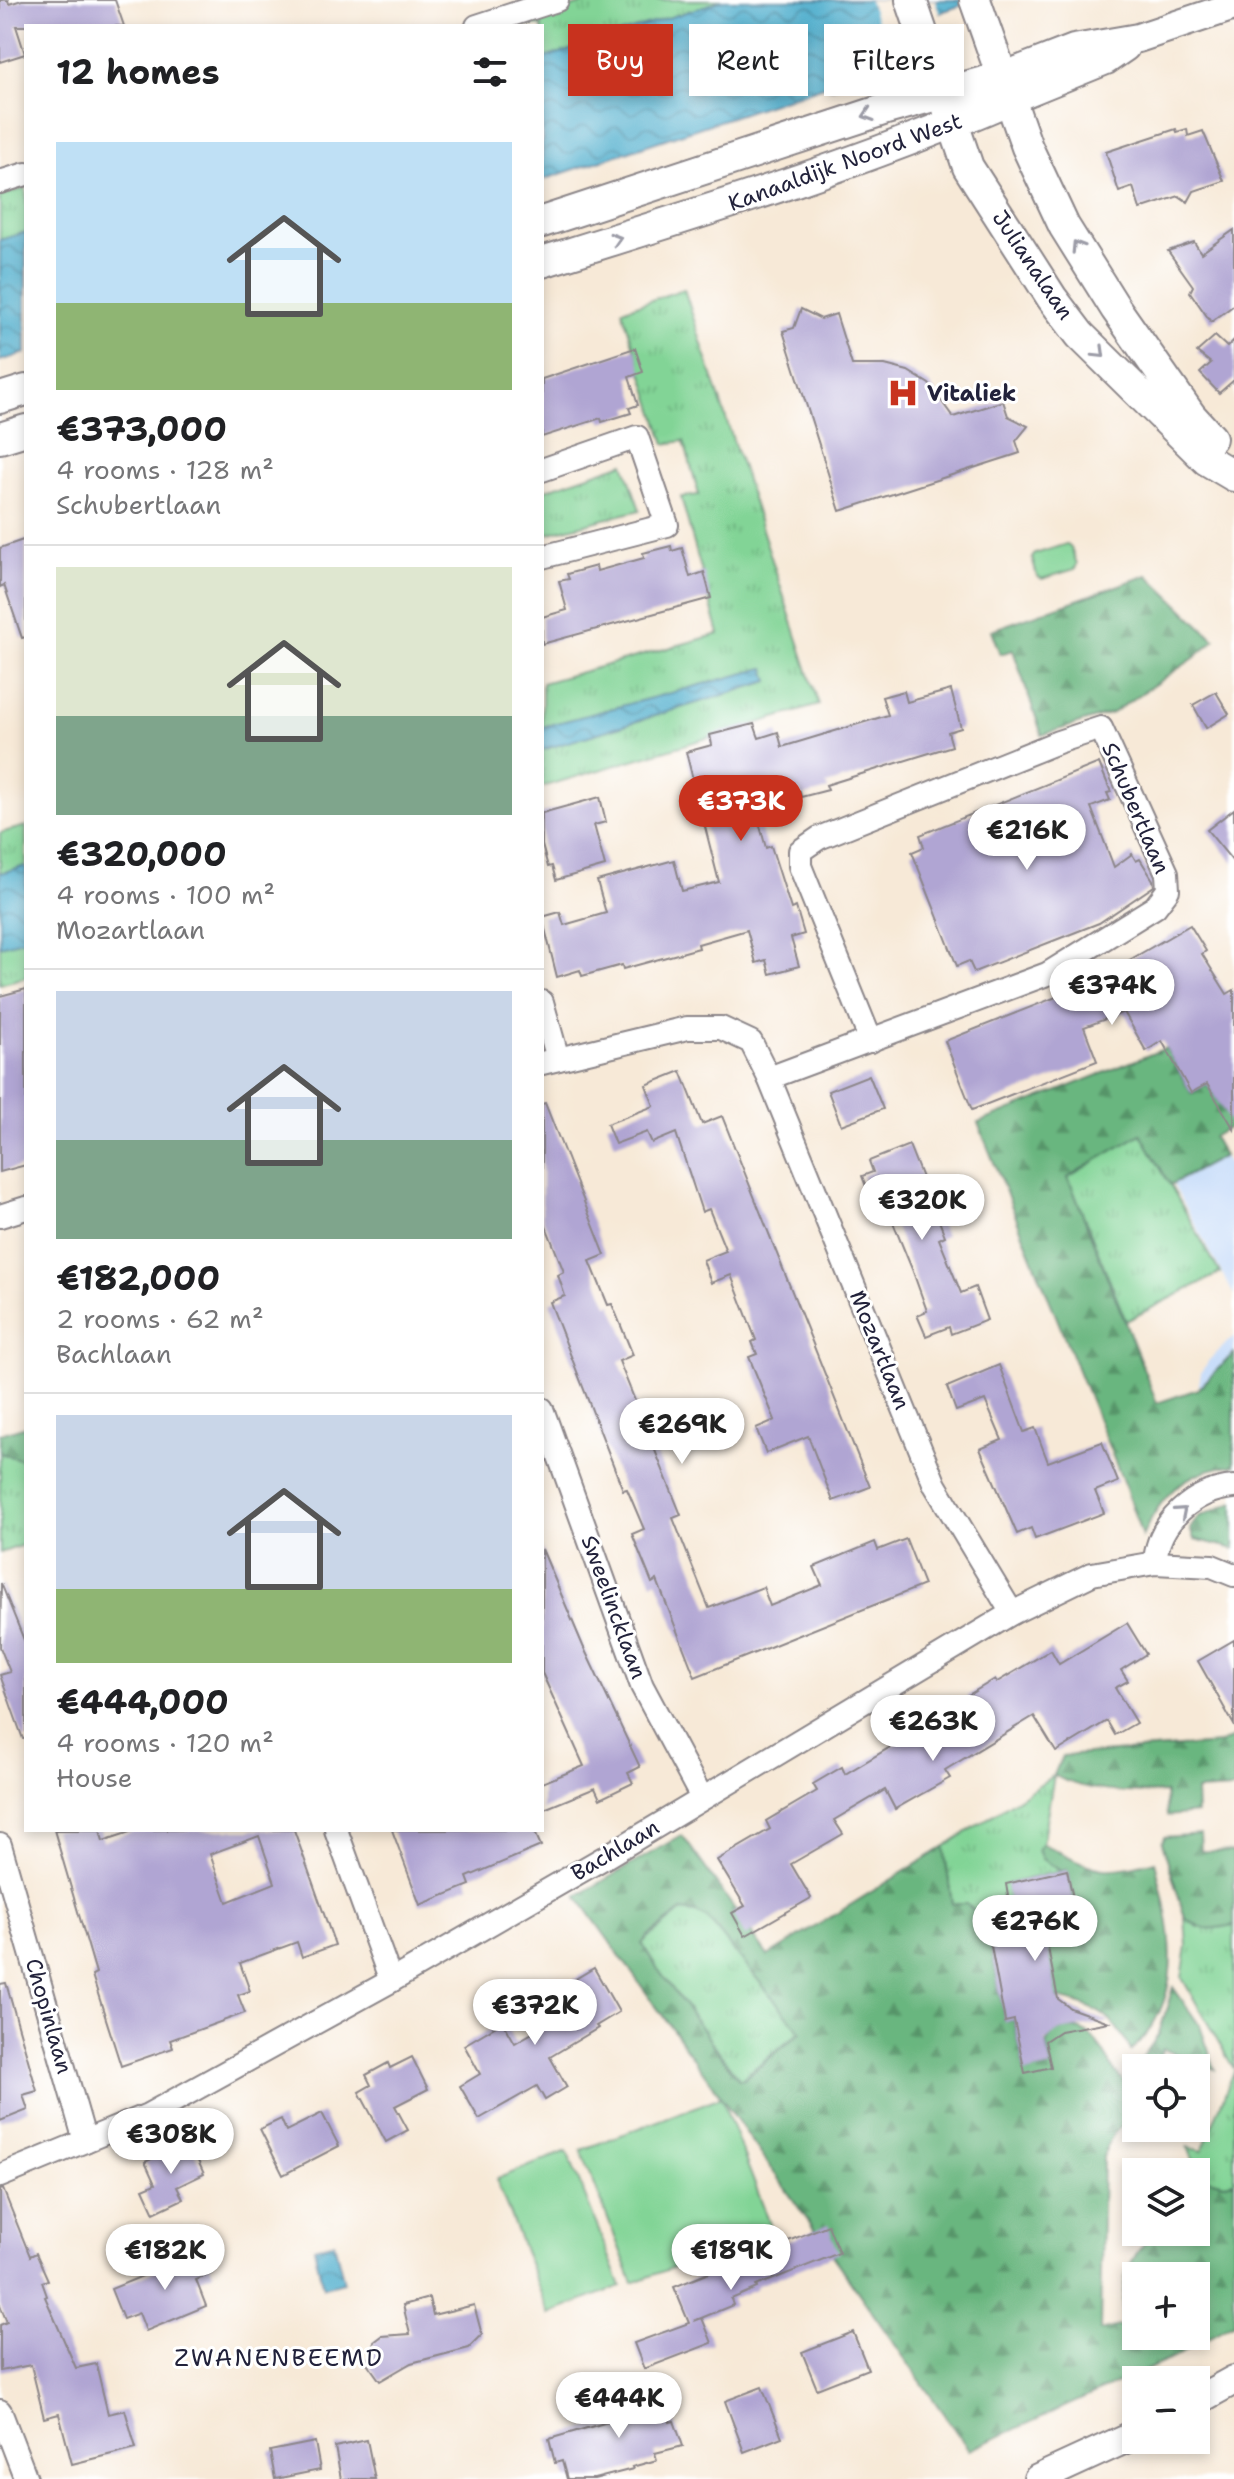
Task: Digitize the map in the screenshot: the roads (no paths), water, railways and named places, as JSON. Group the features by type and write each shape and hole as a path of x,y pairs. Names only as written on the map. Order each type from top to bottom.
{"main road":[{"name":"Julianalaan","path":"976,2 1031,155 1064,226 1116,309 1191,416 1221,449 1234,474"},
{"name":"Kanaaldijk Noord West","path":"964,92 1006,88"},
{"name":"Kanaaldijk Noord West","path":"544,261 750,197 954,124 1006,88"},
{"name":"Kanaaldijk Noord West","path":"544,221 782,142 937,96"},
{"name":"Julianalaan","path":"945,96 968,167 1052,298 1080,335 1207,460 1234,474"},
{"path":"0,398 24,391"},
{"path":"0,438 24,431"}],"street":[{"path":"483,24 557,0"},
{"name":"Kanaaldijk Noord West","path":"1006,88 1074,49 1138,38 1234,6"},
{"path":"0,182 24,175"},
{"path":"544,469 637,437 667,525 544,556"},
{"name":"Schubertlaan","path":"769,1078 871,1041 1047,974 1155,907 1168,890 1167,873 1101,728 1058,742 819,838 800,851 800,866 871,1041"},
{"path":"544,1017 550,1061"},
{"name":"Mozartlaan","path":"550,1061 687,1028 721,1028 751,1042 769,1078 935,1485 1012,1613"},
{"path":"0,1216 24,1209"},
{"name":"Sweelincklaan","path":"544,1415 642,1686 702,1798"},
{"path":"1155,1563 1160,1534 1183,1508 1211,1493 1234,1487"},
{"name":"Bachlaan","path":"0,2176 148,2115 391,1981 1012,1613 1092,1574 1155,1563 1212,1566 1234,1575"},
{"path":"337,1832 391,1981"},
{"name":"Chopinlaan","path":"0,1845 85,2141"},
{"path":"1210,2393 1234,2380"},
{"path":"0,2411 26,2479"},
{"path":"1038,2479 1122,2440"}],"water":[{"path":"723,0 977,0 906,24 824,24 824,86 808,91 808,24 689,24 689,96 794,96 544,179 544,58 568,51 568,96 673,96 673,24 649,24"},
{"path":"24,233 24,354 0,361 0,240"},
{"path":"765,668 769,681 544,749 544,726"},
{"path":"24,867 24,940 0,946 0,873"},
{"path":"334,2243 344,2282 323,2287 314,2248"}],"place":[{"name":"Vitaliek","path":"903,393"}],"district":[{"name":"ZWANENBEEMD","path":"279,2358"}]}
